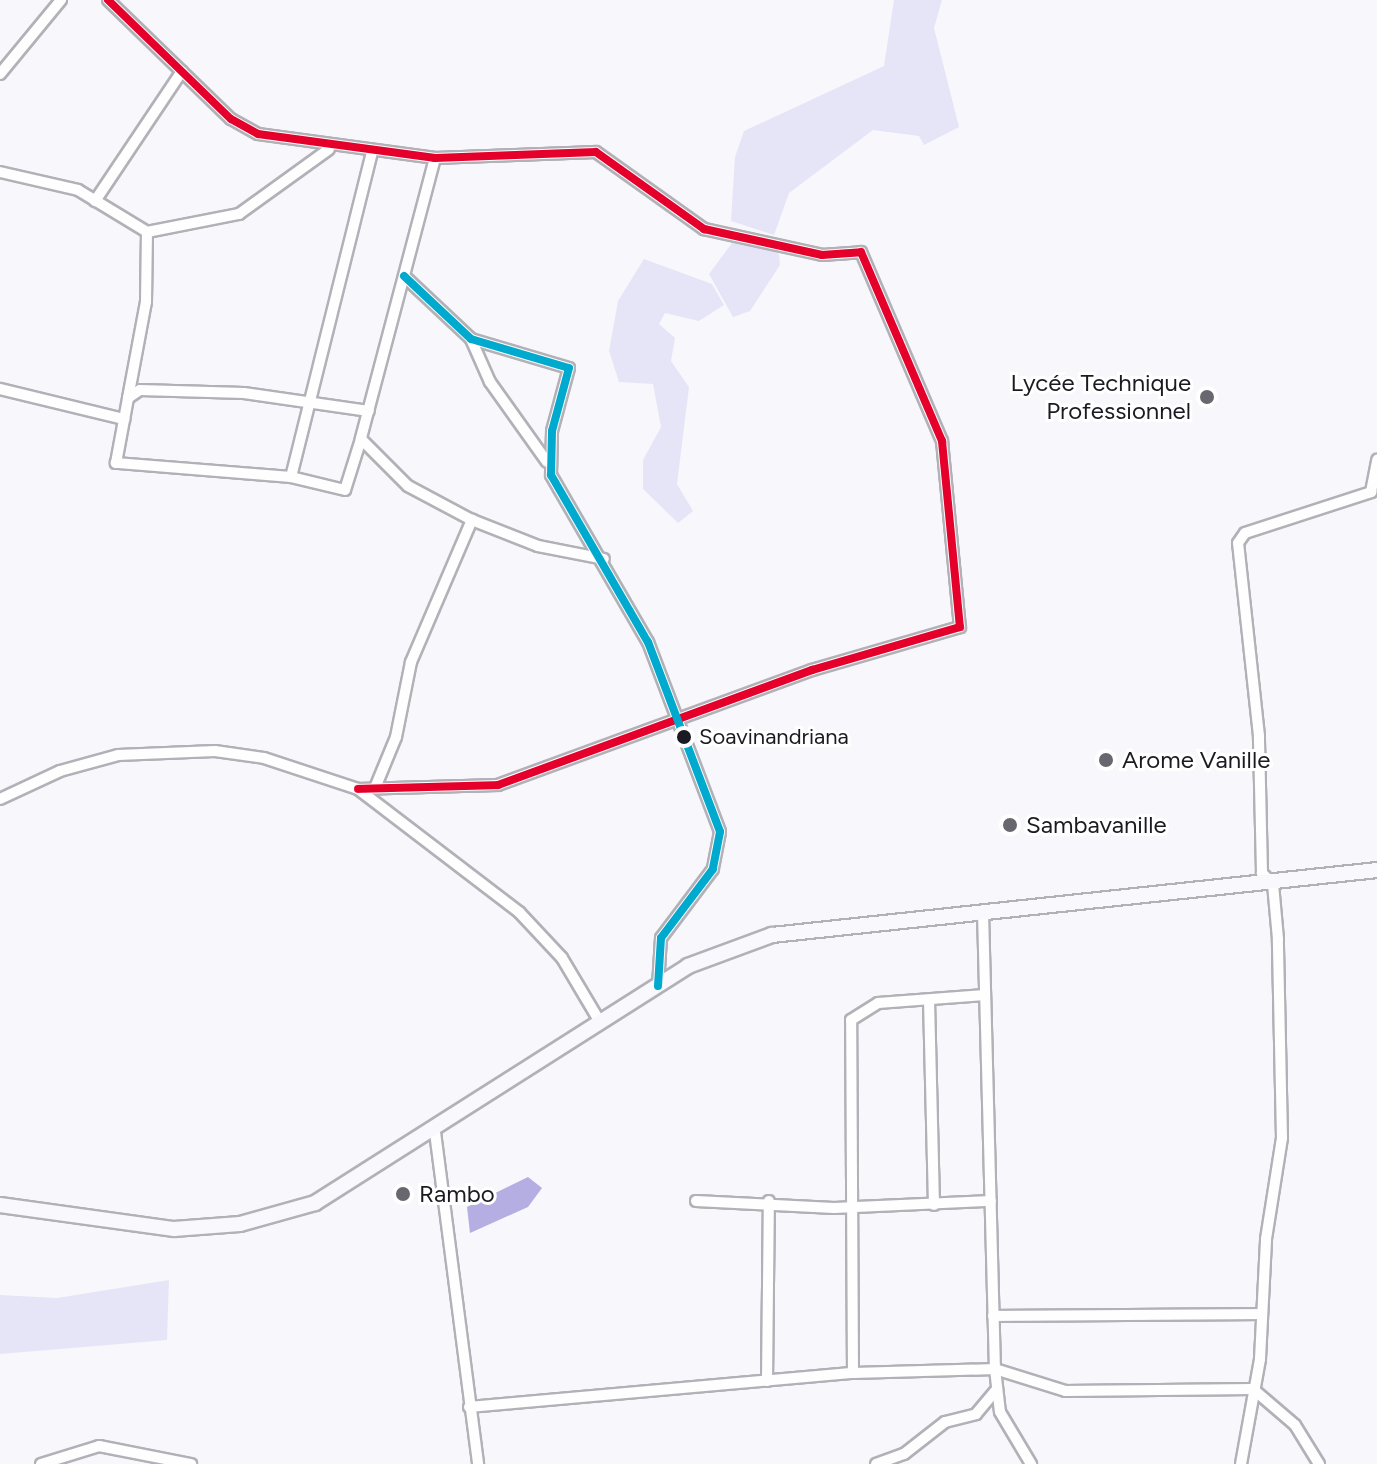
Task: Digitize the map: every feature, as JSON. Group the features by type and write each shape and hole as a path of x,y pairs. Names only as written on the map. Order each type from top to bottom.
{"main road":[{"path":"0,1205 174,1229 240,1224 315,1203 435,1132 658,986 731,947 772,935 1273,884 1377,870"}],"street":[{"path":"0,74 61,0"},
{"path":"108,0 182,71 258,134 329,149 435,158 596,152 704,229 822,255 861,252 942,441 960,627 678,720 498,785 358,789"},
{"path":"95,201 182,71"},
{"path":"0,172 95,201 147,232 239,214 329,149"},
{"path":"291,477 372,153"},
{"path":"147,232 146,302 116,463 291,477 345,490 369,411 435,158"},
{"path":"404,276 471,339 490,382 547,462 604,559 678,720 720,832 713,869 661,938 658,986"},
{"path":"471,339 569,368 547,462"},
{"path":"0,389 124,419"},
{"path":"128,398 161,389 310,399 369,411"},
{"path":"361,439 408,486 472,520 538,546 604,559"},
{"path":"1241,1464 1253,1389 1282,1138 1273,884 1262,873 1259,736 1238,543 1245,533 1374,490 1377,460"},
{"path":"375,788 396,737 411,662 472,520"},
{"path":"0,799 118,755 215,751 264,758 358,789 519,912 562,958 600,1022"},
{"path":"983,912 995,1369 1000,1412 1031,1464"},
{"path":"853,1373 851,1020 878,1003 985,995"},
{"path":"929,1000 934,1205"},
{"path":"435,1132 478,1464"},
{"path":"696,1201 769,1201 853,1208 991,1201"},
{"path":"767,1381 769,1201"},
{"path":"993,1316 1261,1314"},
{"path":"469,1407 853,1373 995,1369 1065,1391 1253,1389 1295,1425 1319,1464"},
{"path":"876,1464 904,1459 945,1422 976,1414 997,1389"},
{"path":"41,1464 99,1446 191,1464"}],"shaded area":[{"path":"894,0 942,0 934,28 959,127 924,145 919,136 873,130 789,193 774,235 731,221 735,157 744,131 884,66"},
{"path":"735,239 763,244 779,254 780,265 750,311 733,317 709,274"},
{"path":"644,259 712,284 724,305 699,321 665,313 659,324 675,338 671,361 689,387 677,484 693,511 678,523 643,489 643,460 661,427 653,384 619,382 609,351 618,301"},
{"path":"528,1177 542,1188 528,1207 470,1233 467,1207"},
{"path":"169,1280 167,1340 0,1354 0,1295 57,1298"}],"transit line":[{"path":"108,0 231,119 258,134 435,158 596,152 704,229 822,255 861,252 942,441 960,627 812,670 498,785 358,789"},
{"path":"404,276 471,339 569,368 552,431 551,475 648,642 720,832 713,869 661,938 658,986"}],"place":[{"name":"Lycée Technique Professionnel","path":"1207,397"},
{"name":"Soavinandriana","path":"684,737"},
{"name":"Arome Vanille","path":"1106,760"},
{"name":"Sambavanille","path":"1010,825"},
{"name":"Rambo","path":"403,1194"}]}
